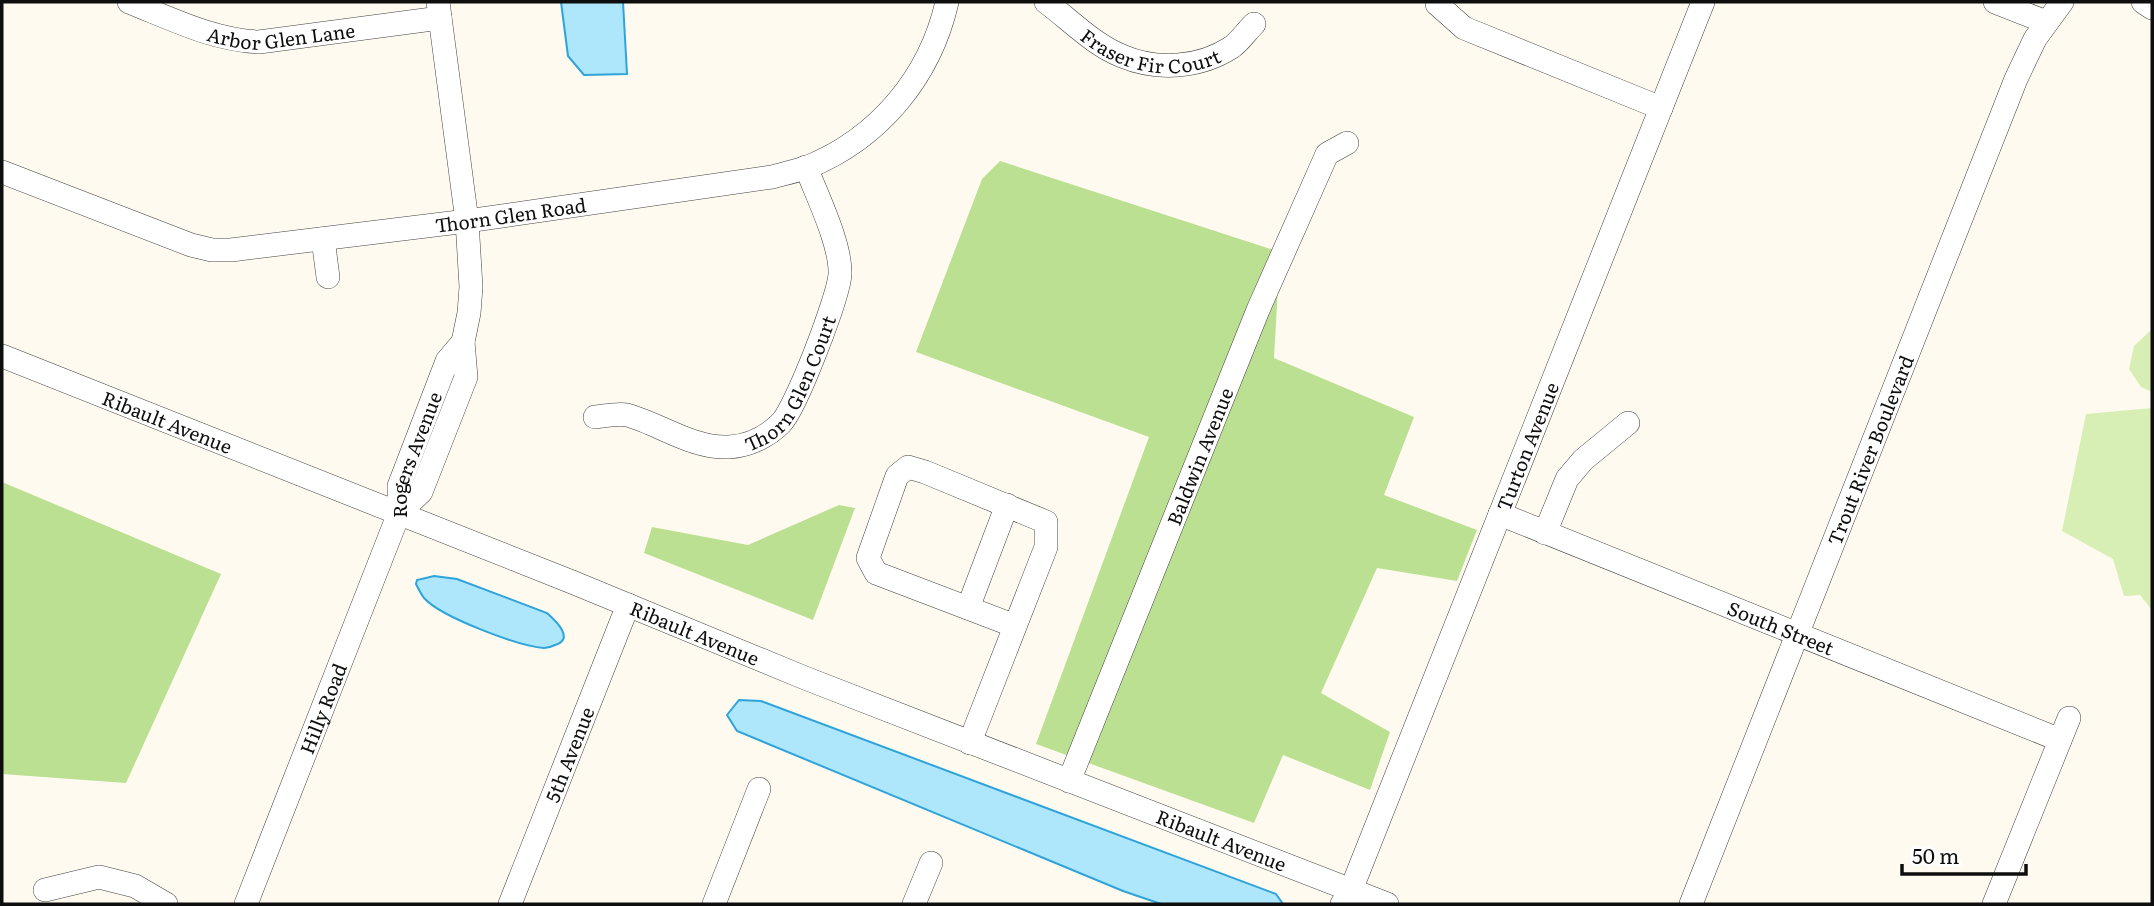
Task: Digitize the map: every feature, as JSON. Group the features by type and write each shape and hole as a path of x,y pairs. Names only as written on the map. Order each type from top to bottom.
{"street":[{"name":"Arbor Glen Lane","path":"130,2 212,34 235,41 259,42 439,10"},
{"name":"Thorn Glen Road","path":"2,172 191,245 212,250 231,250 467,221 772,177 828,158 859,139 891,111 919,76 934,46 947,2"},
{"name":"Fraser Fir Court","path":"1046,2 1102,45 1120,56 1146,64 1175,66 1206,60 1234,46 1254,24"},
{"name":"Turton Avenue","path":"1347,897 1703,2"},
{"path":"1995,2 2046,22"},
{"name":"Trout River Boulevard","path":"1691,904 2002,114 2024,62 2046,22 2063,2"},
{"path":"2143,2 2152,8"},
{"path":"1437,4 1464,28 1661,108"},
{"name":"Rogers Avenue","path":"399,513 421,492 466,377 463,342 471,287 467,221 439,10"},
{"name":"Baldwin Avenue","path":"1069,781 1258,310 1327,155 1347,143"},
{"name":"Thorn Glen Court","path":"595,417 624,414 706,445 725,447 744,445 764,436 783,421 795,400 837,295 840,274 838,252 806,167"},
{"path":"323,239 328,277"},
{"name":"Ribault Avenue","path":"2,356 1069,781 1347,897 1387,904"},
{"path":"1545,533 1567,479 1583,460 1628,423"},
{"path":"970,743 1046,547 1046,522 908,467 897,476 868,558 876,573 1015,626"},
{"path":"968,608 1007,505"},
{"name":"Hilly Road","path":"246,904 399,513"},
{"name":"South Street","path":"1500,514 2060,740"},
{"name":"5th Avenue","path":"510,904 628,605"},
{"path":"1994,904 2069,718"},
{"path":"714,904 759,789"},
{"path":"914,904 931,863"},
{"path":"45,890 99,877 135,886 166,904"}],"green space":[{"path":"1000,161 1280,252 1274,358 1414,417 1384,495 1477,530 1457,581 1377,568 1321,693 1390,732 1370,790 1283,755 1254,823 1036,744 1149,437 916,352 982,179"},
{"path":"2152,329 2152,392 2141,387 2129,369 2134,346"},
{"path":"2152,408 2152,610 2140,595 2124,596 2113,559 2062,531 2086,414"},
{"path":"2,482 221,574 126,783 2,774"},
{"path":"839,505 855,508 813,620 644,553 652,527 748,545"}],"water":[{"path":"561,2 623,2 627,74 584,75 568,56"},
{"path":"434,576 457,579 547,613 562,630 563,639 548,648 532,646 499,636 446,614 424,598 416,584 417,580"},
{"path":"739,700 761,701 1276,894 1283,904 1161,904 1123,891 737,731 727,715"}]}
